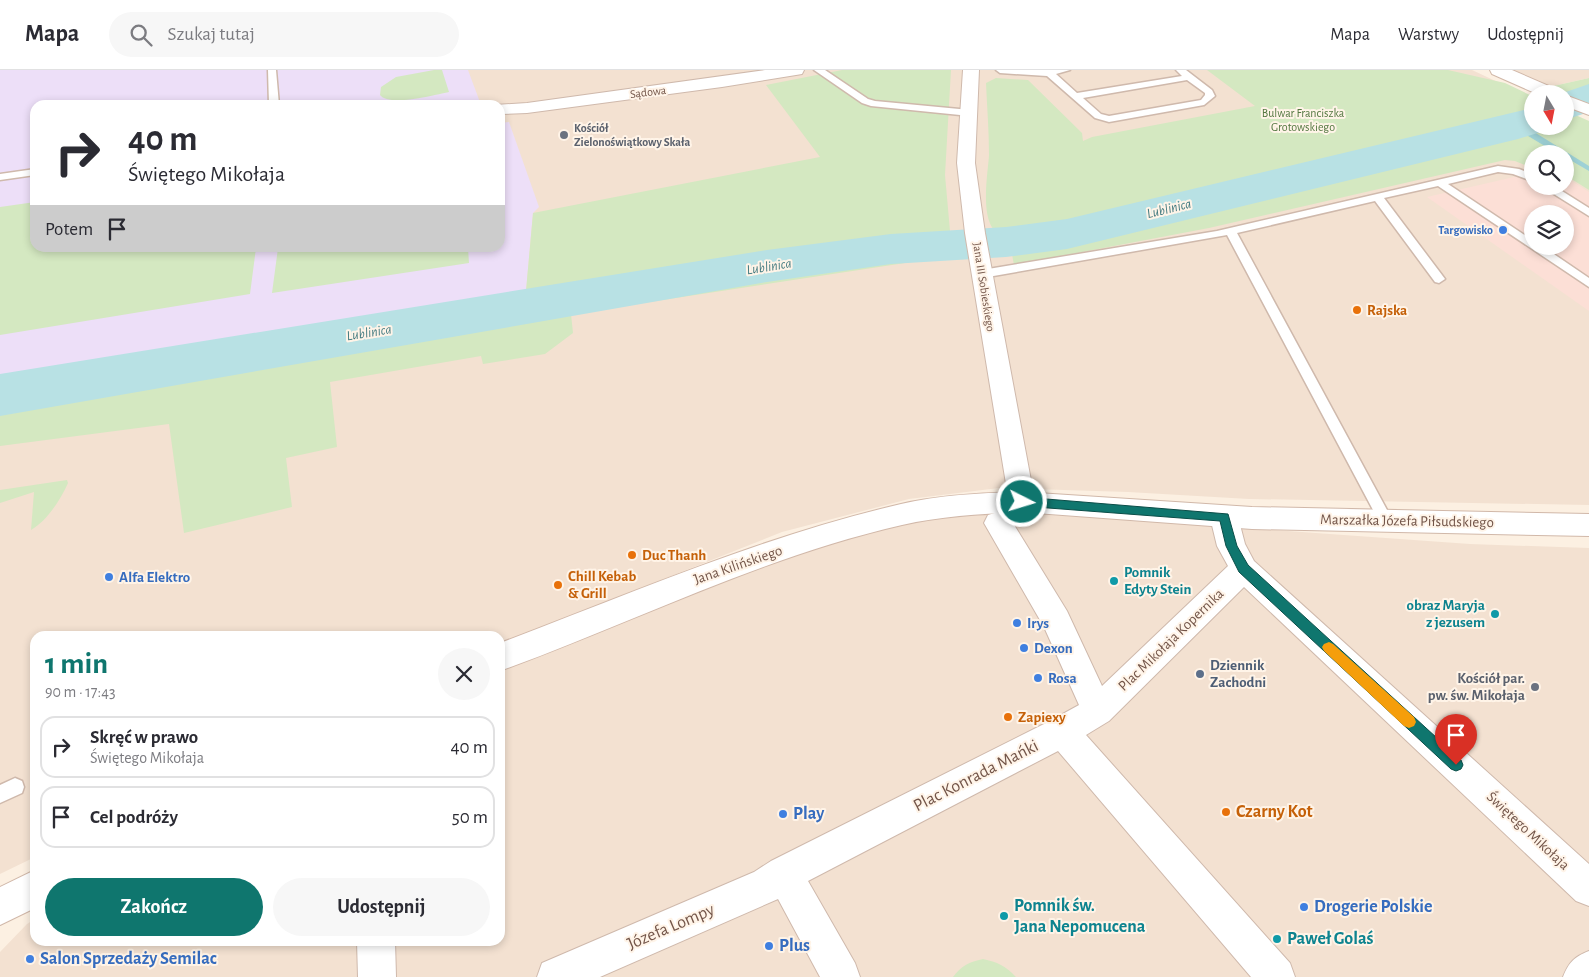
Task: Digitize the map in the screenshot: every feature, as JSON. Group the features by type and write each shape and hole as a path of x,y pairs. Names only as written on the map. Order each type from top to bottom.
{"street":[{"name":"Sądowa","path":"505,109 526,108 702,85 796,70"},
{"name":"Jana III Sobieskiego","path":"971,70 966,163 975,233 1022,502"},
{"path":"1497,71 1530,85"},
{"path":"1574,104 1589,110"},
{"path":"1098,712 1056,620 991,513 1022,502 1224,517"},
{"name":"Jana Kilińskiego","path":"505,655 717,572 826,535 903,514 991,513"},
{"name":"Marszałka Józefa Piłsudskiego","path":"1224,517 1589,525"},
{"name":"Świętego Mikołaja","path":"1224,517 1232,546 1244,569 1587,882"},
{"name":"Plac Mikołaja Kopernika","path":"1062,732 1098,712 1244,569"},
{"path":"1062,732 1276,977"},
{"name":"Plac Konrada Mańki","path":"784,874 1062,732"},
{"path":"784,874 841,977"},
{"name":"Józefa Lompy","path":"556,977 767,886 784,874"},
{"path":"0,907 30,891"},
{"path":"376,946 376,977"},
{"path":"1582,977 1589,970"}],"lane":[{"path":"272,70 274,100"},
{"path":"819,70 865,101 874,104 970,113"},
{"path":"1000,70 1049,73 1065,70"},
{"path":"1049,73 1098,116 1116,119 1204,102 1208,99 1210,96 1209,92 1180,70"},
{"path":"1077,96 1189,76"},
{"path":"981,266 1230,231 1377,196 1498,170 1516,171 1524,174"},
{"path":"0,178 30,173"},
{"path":"1439,182 1524,240"},
{"path":"1560,195 1589,213"},
{"path":"1377,196 1439,279"},
{"path":"1230,231 1386,521"},
{"path":"1547,255 1589,283"}],"shaded area":[{"path":"0,70 1472,70 1524,94 1524,135 1574,135 1574,118 1589,125 1589,505 1249,499 1128,492 999,488 909,499 782,532 505,642 505,631 30,631 30,859 0,874"},
{"path":"0,70 468,70 479,100 30,100 30,252 505,252 505,122 509,122 539,207 533,213 525,302 0,387"},
{"path":"1511,70 1589,70 1589,78 1558,85 1545,85"},
{"name":"Targowisko","path":"1524,175 1524,195 1574,195 1574,183 1589,192 1589,311 1427,197"},
{"path":"999,512 1470,544 1589,548 1589,977 0,977 0,952 30,922 30,946 505,946 505,669 768,562 905,522"}],"green space":[{"path":"442,70 449,92 402,100 392,100 380,95 381,87 396,77"},
{"path":"842,70 951,70 945,175 951,242 883,245 525,302 533,213 820,157 766,85"},
{"name":"Bulwar Franciszka Grotowskiego","path":"1207,70 1448,70 1505,83 1524,92 1524,117 1507,124 1046,233 1004,236 996,232 990,223 986,200 989,155 986,83 996,78 1028,80 1082,133 1083,141 1092,137 1255,106"},
{"path":"1589,78 1589,103 1574,97 1574,85 1558,85"},
{"path":"1574,114 1589,121 1589,190 1574,181 1574,145 1524,145 1524,165 1505,160 1209,228 1014,265 1011,249 1063,242 1524,130 1524,135 1574,135"},
{"path":"30,203 30,252 255,252 250,294 0,335 0,207"},
{"path":"950,251 951,256 571,314 573,333 545,354 483,364 481,356 330,382 337,447 286,458 292,507 184,533 169,424 0,446 0,402 735,278 886,254"},
{"path":"277,252 468,252 469,263 272,293"},
{"path":"67,480 68,483 53,509 43,521 31,530 34,492 0,503 0,490"},
{"path":"983,959 1001,965 1016,977 953,977 966,965"}],"waterway":[{"name":"Lublinica","path":"1574,103 1589,97"},
{"name":"Lublinica","path":"0,395 767,266 891,249 1006,242 1067,234 1524,124"},
{"path":"1518,126 1549,145"},
{"path":"1574,160 1589,169"}],"slow traffic":[{"path":"1329,647 1409,722"}],"place":[{"name":"Kościół Zielonoświątkowy Skała","path":"564,135"},
{"name":"Targowisko","path":"1503,230"},
{"name":"Rajska","path":"1357,310"},
{"name":"Duc Thanh","path":"632,555"},
{"name":"Alfa Elektro","path":"109,577"},
{"name":"Pomnik Edyty Stein","path":"1114,581"},
{"name":"Chill Kebab & Grill","path":"558,585"},
{"name":"obraz Maryja z jezusem","path":"1495,614"},
{"name":"Irys","path":"1017,623"},
{"name":"Dexon","path":"1024,648"},
{"name":"Dziennik Zachodni","path":"1200,674"},
{"name":"Rosa","path":"1038,678"},
{"name":"Kościół par. pw. św. Mikołaja","path":"1535,687"},
{"name":"Zapiexy","path":"1008,717"},
{"name":"Czarny Kot","path":"1226,812"},
{"name":"Play","path":"783,814"},
{"name":"Drogerie Polskie","path":"1304,907"},
{"name":"Pomnik św. Jana Nepomucena","path":"1004,916"},
{"name":"Paweł Golaś","path":"1277,939"},
{"name":"Plus","path":"769,946"},
{"name":"Salon Sprzedaży Semilac","path":"30,959"}],"route":[{"path":"1022,502 1224,517 1232,546 1244,569 1456,765"}]}
